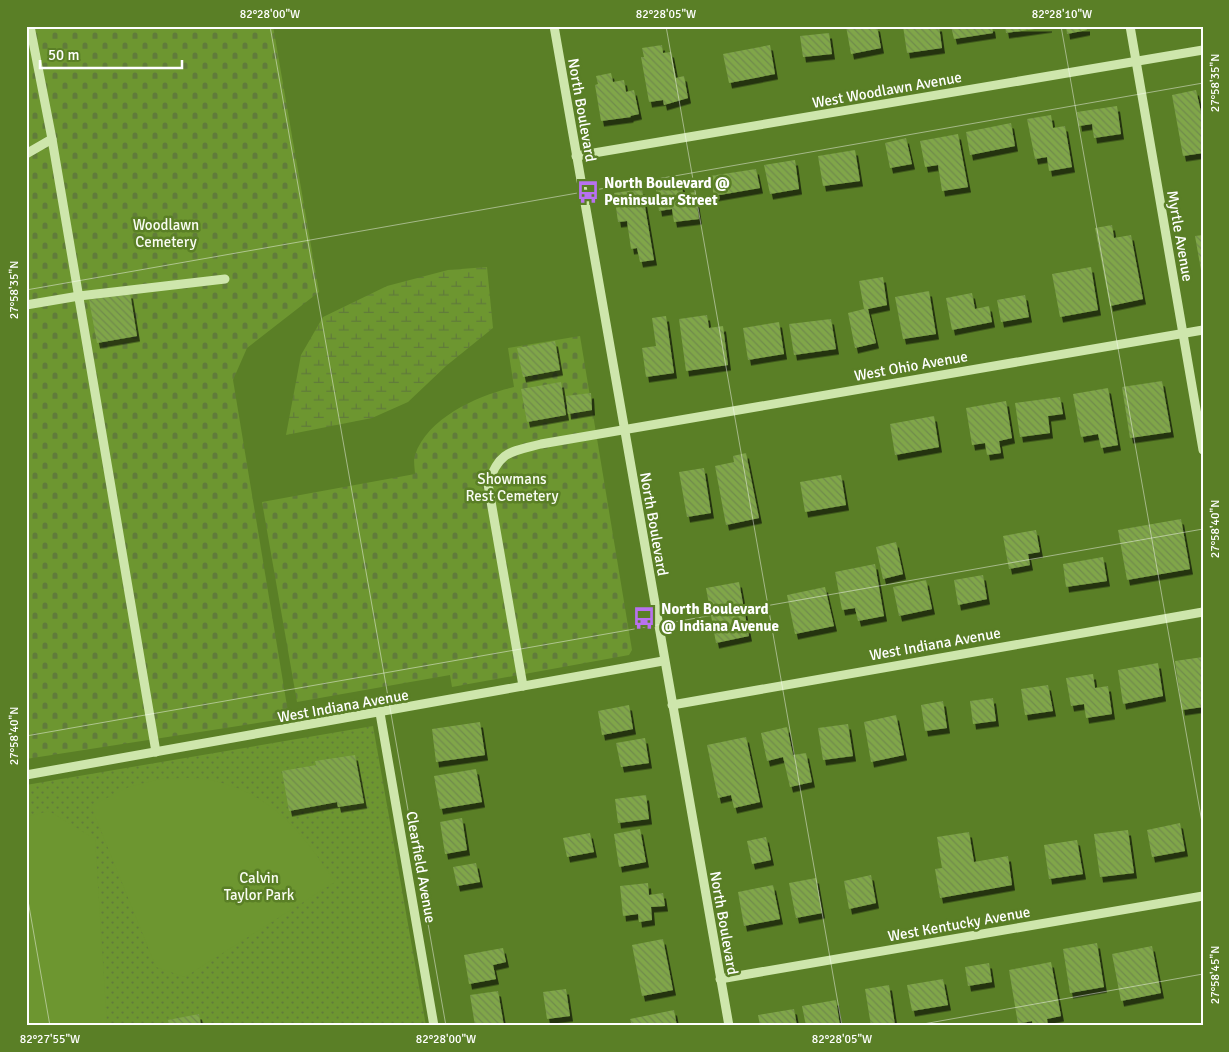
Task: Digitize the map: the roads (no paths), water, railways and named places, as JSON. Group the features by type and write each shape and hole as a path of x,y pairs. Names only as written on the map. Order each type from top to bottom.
{"street":[{"path":"30,26 52,139 156,752"},
{"name":"North Boulevard","path":"554,26 729,1026"},
{"name":"Myrtle Avenue","path":"1130,26 1203,450"},
{"name":"West Woodlawn Avenue","path":"576,156 1203,50"},
{"path":"26,154 52,139"},
{"path":"26,304 225,279"},
{"name":"West Ohio Avenue","path":"523,686 488,484 494,466 509,452 541,444 1203,330"},
{"name":"West Indiana Avenue","path":"672,705 1203,612"},
{"name":"West Indiana Avenue","path":"26,775 664,661"},
{"name":"Clearfield Avenue","path":"380,713 434,1026"},
{"name":"West Kentucky Avenue","path":"720,979 1203,896"}],"place":[{"name":"North Boulevard @ Peninsular Street","path":"588,192"},
{"name":"North Boulevard @ Indiana Avenue","path":"644,618"}],"park label":[{"name":"Woodlawn Cemetery","path":"166,234"},
{"name":"Showmans Rest Cemetery","path":"512,488"},
{"name":"Calvin Taylor Park","path":"259,886"}]}
